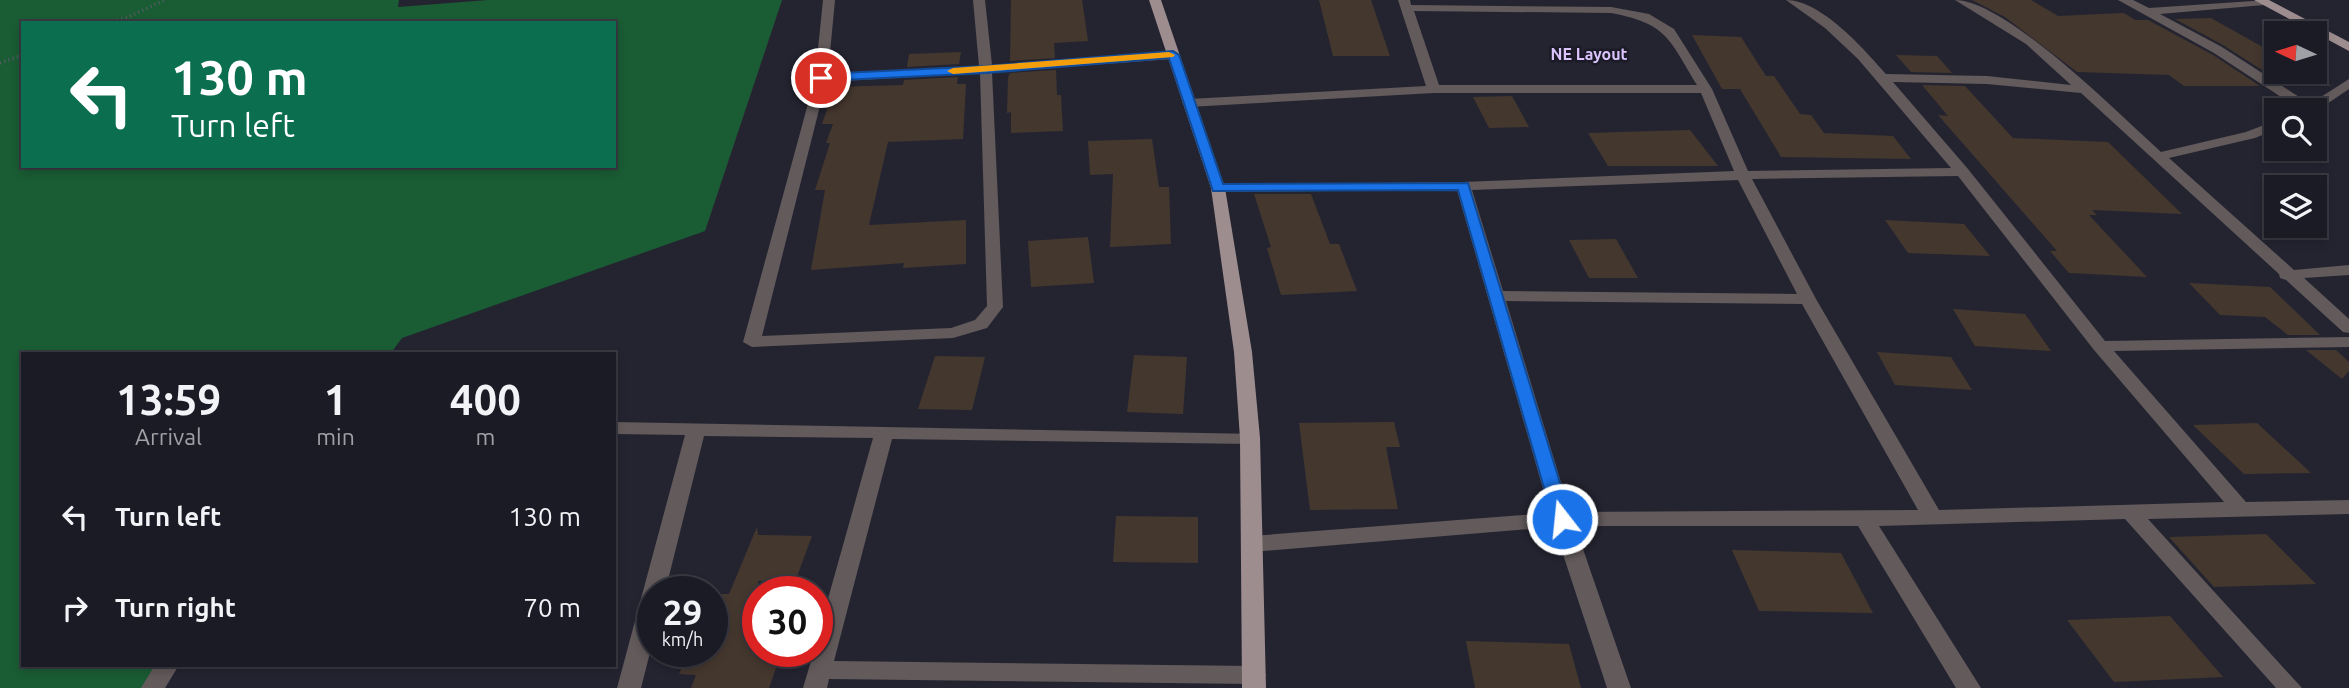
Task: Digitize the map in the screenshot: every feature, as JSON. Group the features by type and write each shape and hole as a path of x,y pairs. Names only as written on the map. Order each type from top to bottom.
{"main road":[{"path":"1154,0 1218,188 1243,352 1250,438 1254,681"},
{"path":"2282,0 2349,35"},
{"path":"2262,1 2349,47"}],"street":[{"path":"829,0 821,78 752,342 953,333 981,324 995,307 986,69 979,0"},
{"path":"1793,0 1819,15 1883,78 1963,172 2100,346 2241,509"},
{"path":"1961,0 2030,41 2349,328"},
{"path":"2124,0 2217,50 2291,98"},
{"path":"2148,12 2262,1"},
{"path":"1434,89 1405,4 1611,10 1646,16 1670,32 1706,89 1743,175 1808,299 1932,516"},
{"path":"821,78 1173,55"},
{"path":"1883,78 1987,80 2086,90"},
{"path":"2327,98 2349,83"},
{"path":"1189,103 1434,89 1706,89"},
{"path":"2157,157 2264,129"},
{"path":"1218,188 1463,186 1743,175 1963,172"},
{"path":"1463,186 1562,519 1619,688"},
{"path":"2287,275 2349,270"},
{"path":"1497,296 1808,299"},
{"path":"2100,346 2349,342"},
{"path":"616,428 1250,438"},
{"path":"658,576 696,430"},
{"path":"884,434 818,679 1254,681"},
{"path":"1252,544 1562,519 1864,519 2349,507"},
{"path":"2129,511 2290,688"},
{"path":"1864,519 1969,688"},
{"path":"629,688 637,657"},
{"path":"153,688 166,667"}],"path":[{"path":"111,21 136,14 164,0"},
{"path":"0,63 21,56"}],"green space":[{"path":"0,0 399,0 398,7 488,0 782,0 705,231 402,338 392,352 21,352 21,667 166,667 150,688 0,688"}],"building":[{"path":"1011,0 1082,0 1088,41 1054,43 1055,58 1010,61"},
{"path":"1319,0 1371,0 1390,56 1333,56"},
{"path":"1972,0 2031,0 2058,16 2124,13 2135,20 2148,20 2213,55 2260,86 2184,86 2169,75 2077,72 2005,17"},
{"path":"2211,18 2264,48 2264,71 2223,45 2175,19"},
{"path":"1692,35 1741,37 1766,76 1774,76 1800,114 1811,115 1824,133 1893,136 1911,159 1781,157 1740,89 1722,89"},
{"path":"961,52 959,64 907,67 909,54"},
{"path":"1896,55 1937,56 1952,73 1911,72"},
{"path":"1056,70 1057,95 1061,95 1063,131 1011,133 1011,112 1007,113 1010,73"},
{"path":"958,77 957,84 966,84 963,139 888,142 869,225 966,220 966,264 903,268 904,263 811,270 825,190 815,190 830,143 826,143 833,124 822,124 835,87 903,85 904,80"},
{"path":"2284,84 2332,86 2287,86"},
{"path":"1922,85 1965,86 2013,138 2108,142 2182,214 2092,210 2097,215 2089,215 2147,277 2069,273 2050,251 2057,251 1938,115 1948,116"},
{"path":"1512,96 1529,127 1489,128 1473,97"},
{"path":"1690,130 1718,166 1608,166 1588,133"},
{"path":"1152,139 1159,187 1169,187 1171,244 1110,247 1113,174 1090,175 1088,141"},
{"path":"1254,194 1311,194 1330,244 1339,244 1357,291 1281,295 1267,248 1271,247"},
{"path":"1885,220 1964,224 1990,256 1908,253"},
{"path":"1088,237 1094,283 1031,287 1028,241"},
{"path":"1616,239 1638,278 1589,278 1569,240"},
{"path":"2189,283 2270,287 2320,335 2288,335 2265,317 2220,315"},
{"path":"1953,309 2025,314 2051,351 1975,346"},
{"path":"2306,350 2336,350 2349,362 2349,371 2342,379"},
{"path":"1877,352 1951,357 1972,390 1895,385"},
{"path":"1134,355 1187,357 1183,414 1127,412"},
{"path":"935,356 985,357 972,410 918,409"},
{"path":"1394,422 1400,447 1386,447 1398,509 1310,510 1299,423"},
{"path":"2257,423 2311,473 2244,474 2193,425"},
{"path":"1116,516 1198,517 1198,563 1113,562"},
{"path":"757,527 758,535 812,536 797,576 742,576 742,667 776,667 769,688 691,688 696,675 679,674 682,667 728,667 729,594"},
{"path":"2266,534 2316,584 2214,587 2169,537"},
{"path":"1732,550 1841,553 1873,613 1759,611"},
{"path":"2170,616 2223,677 2114,682 2067,620"},
{"path":"1466,641 1569,644 1581,688 1475,688"}],"slow traffic":[{"path":"953,71 1169,55"}],"district":[{"name":"NE Layout","path":"1589,54"}],"route":[{"path":"821,78 1173,55 1218,188 1463,186 1562,519"}]}
